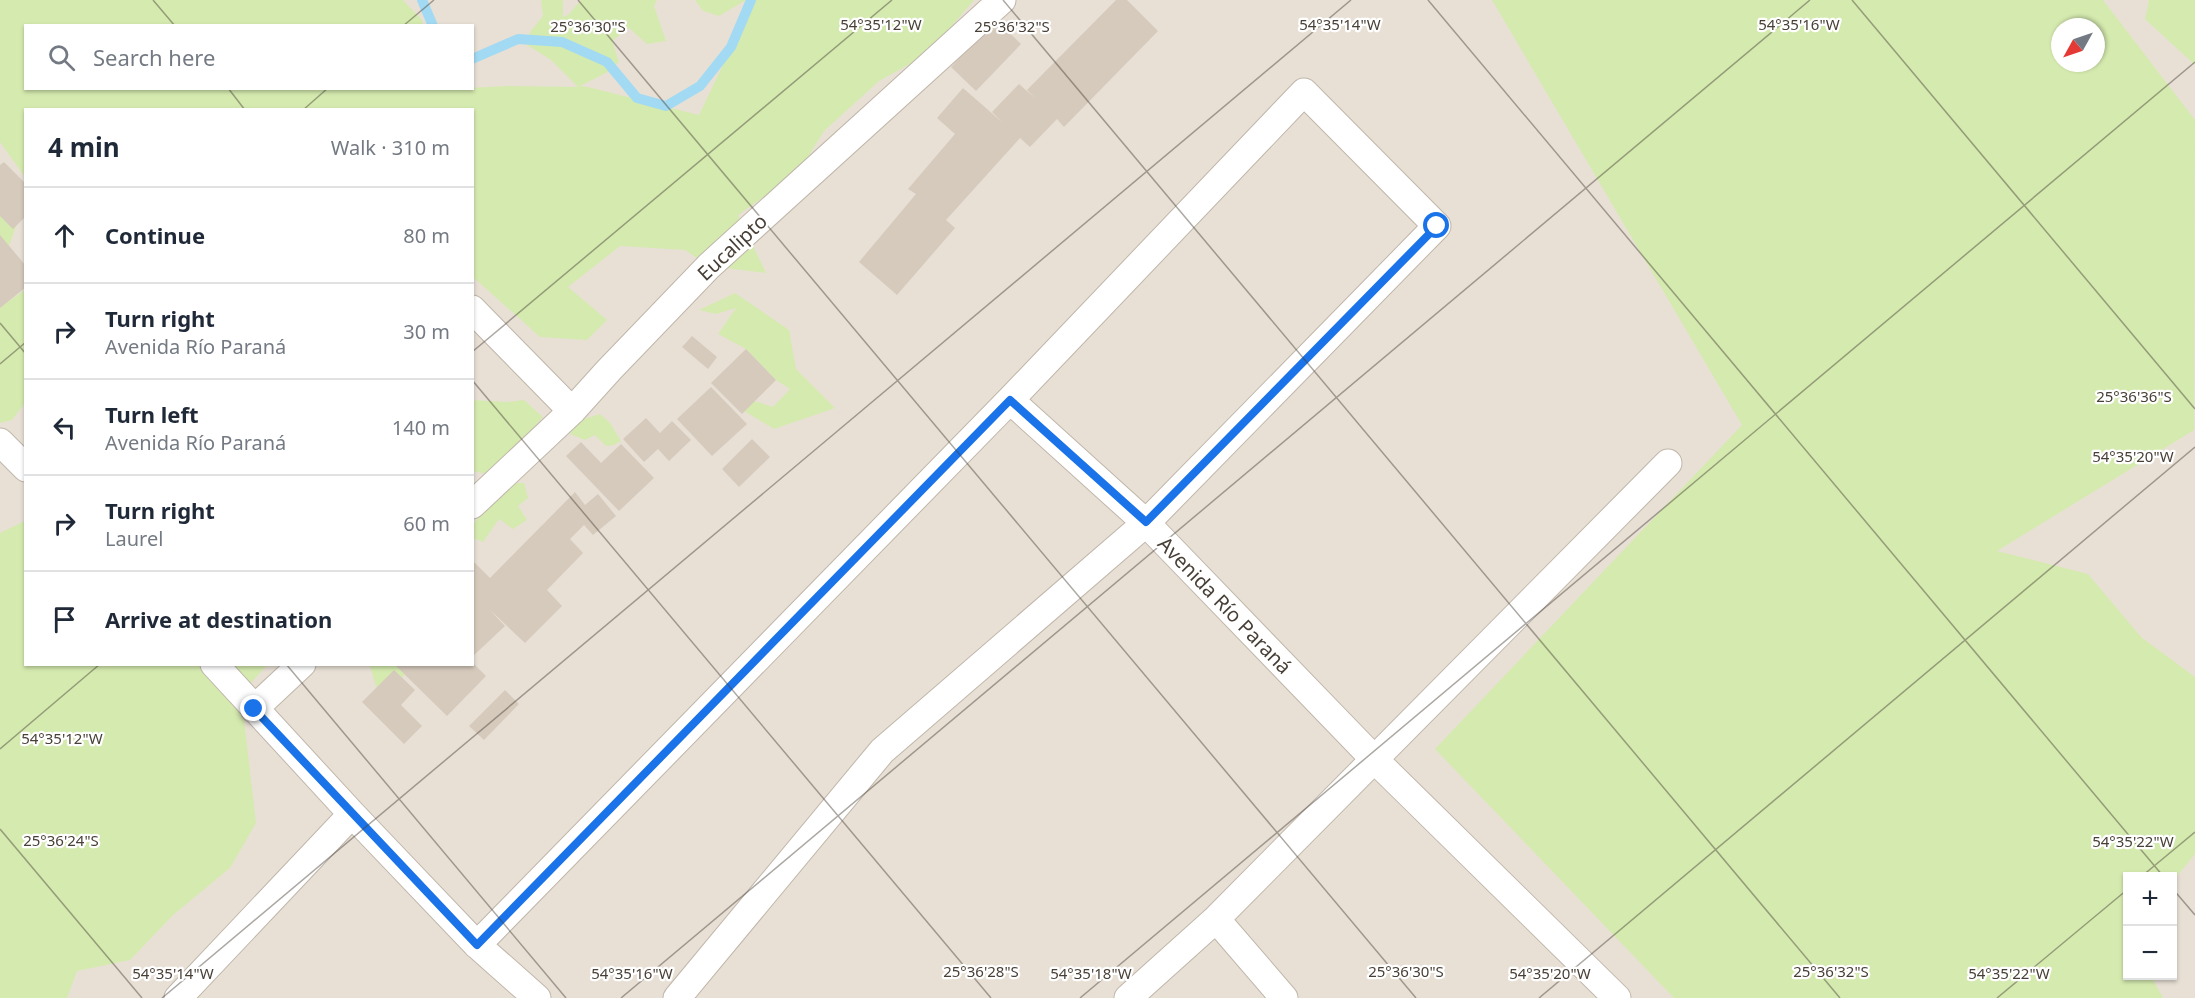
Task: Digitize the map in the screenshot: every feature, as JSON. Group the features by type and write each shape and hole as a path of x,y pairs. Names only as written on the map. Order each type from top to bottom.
{"street":[{"name":"Eucalipto","path":"474,503 572,411 709,266 1002,0"},
{"path":"477,945 1010,400 1305,93 1437,226 1146,522 882,751 677,998"},
{"path":"474,311 572,411"},
{"name":"Avenida Río Paraná","path":"1010,400 1146,522 1375,760 1617,998"},
{"path":"1128,998 1216,919 1668,463"},
{"path":"216,666 477,945 537,998"},
{"path":"254,709 300,666"},
{"path":"178,998 352,814"},
{"path":"1216,919 1284,998"}],"shaded area":[{"path":"0,0 2195,0 2195,998 0,998"}],"green space":[{"path":"0,0 403,0 422,20 423,24 24,24 24,90 474,90 474,88 508,86 578,87 551,60 527,45 530,32 543,16 541,0 563,0 563,17 568,15 581,0 657,0 654,6 666,41 647,44 629,28 612,41 619,62 606,73 580,86 699,115 754,0 974,0 928,54 879,81 824,131 798,173 738,215 766,273 709,266 685,250 620,246 568,287 607,320 587,340 540,337 474,278 474,108 24,108 24,176 0,142"},
{"path":"695,0 746,0 719,16 703,11"},
{"path":"1492,0 2103,0 2195,120 2194,430 1997,551 2088,574 2141,637 2195,677 2195,854 2177,876 2177,872 2123,872 2123,980 2153,980 2163,998 1674,998 1435,749 1742,425"},
{"path":"2149,0 2195,0 2195,65 2145,19"},
{"path":"0,211 16,226 9,246 0,240"},
{"path":"24,291 24,404 12,420 0,423 0,303 6,303"},
{"path":"735,293 789,330 796,369 835,408 774,429 744,411 742,397 773,407 790,389 776,380 746,349 718,334 736,308 716,314 699,310"},
{"path":"474,400 507,402 524,400 543,417 491,475 474,471"},
{"path":"600,414 610,423 621,441 606,446 595,435 585,440 570,434 578,421"},
{"path":"516,483 524,483 528,498 518,506 527,520 513,529 499,519 483,542 474,538 474,523 492,503"},
{"path":"24,521 24,666 266,666 241,694 256,823 230,868 173,915 130,960 77,971 67,998 0,998 0,533"},
{"path":"370,666 402,666 406,672 397,686 376,687"}],"building":[{"path":"1116,0 1127,0 1158,31 1064,127 1057,119 1030,147 1020,138 946,220 955,228 897,295 859,262 916,194 908,189 955,134 937,118 963,88 1003,123 992,112 1019,84 1036,99 1027,90"},
{"path":"996,20 1021,44 976,91 951,67"},
{"path":"4,162 24,182 24,218 13,229 0,216 0,165"},
{"path":"0,235 24,264 24,289 0,308"},
{"path":"692,336 717,357 708,369 682,347"},
{"path":"746,349 776,380 742,414 711,383"},
{"path":"711,387 747,424 712,456 677,419"},
{"path":"646,418 660,433 672,421 691,440 669,461 658,449 644,462 623,439"},
{"path":"752,439 770,457 739,487 722,469"},
{"path":"581,442 601,463 621,444 654,478 619,511 566,456"},
{"path":"575,492 585,505 598,494 616,516 593,535 584,525 570,539 583,553 547,590 562,606 525,643 489,609 505,626 474,655 474,562 490,578"},
{"path":"474,664 486,676 447,716 396,666 474,666"},
{"path":"394,670 415,690 401,705 422,726 404,744 362,702"},
{"path":"505,690 519,704 484,740 469,726"}],"waterway":[{"path":"422,0 432,24"},
{"path":"474,58 518,39 562,42 607,62 637,98 666,106 700,86 731,47 751,0"}],"route":[{"path":"254,709 477,945 1010,400 1146,522 1437,226"}]}
